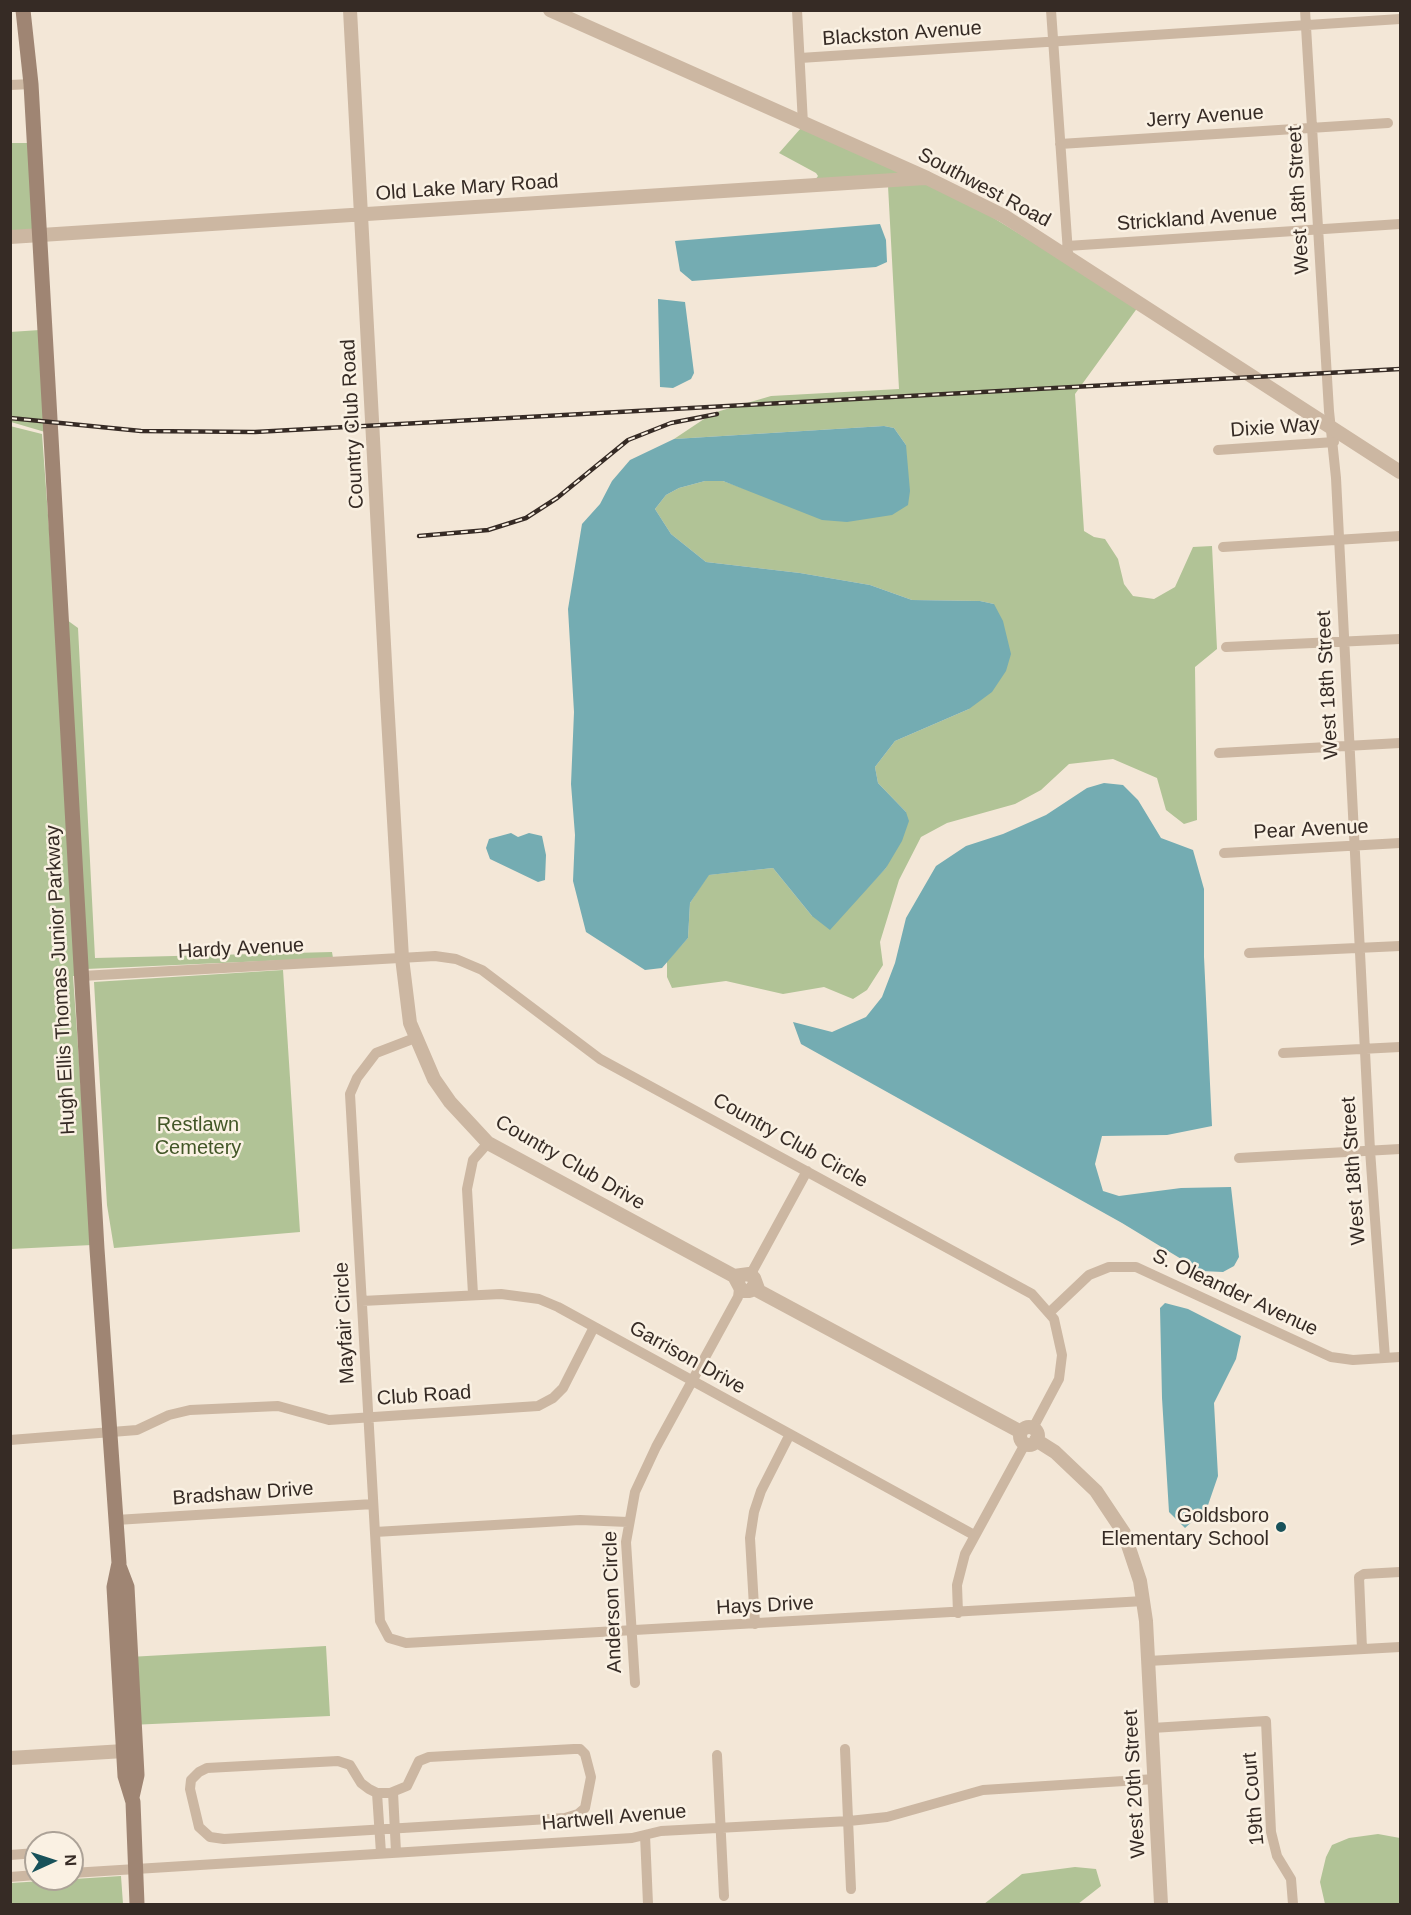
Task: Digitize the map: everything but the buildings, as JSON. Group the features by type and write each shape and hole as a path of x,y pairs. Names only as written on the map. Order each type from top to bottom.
{"main road":[{"path":"22,10 31,84 39,235"},
{"name":"Hugh Ellis Thomas Junior Parkway","path":"39,235 116,1520 118,1563 114,1587 126,1776 132,1797 137,1905"},
{"name":"Hugh Ellis Thomas Junior Parkway","path":"118,1563 126,1587 138,1775 132,1797"}],"street":[{"name":"Country Club Road","path":"350,10 395,835"},
{"name":"Southwest Road","path":"550,10 927,178 1004,216 1067,251 1401,472"},
{"path":"797,10 803,124"},
{"path":"1051,10 1067,251"},
{"name":"West 18th Street","path":"1305,10 1331,427 1334,442 1370,1150 1385,1358"},
{"name":"Blackston Avenue","path":"801,58 1401,19"},
{"path":"10,85 31,84"},
{"name":"Jerry Avenue","path":"1060,144 1388,123"},
{"name":"Old Lake Mary Road","path":"10,237 927,178"},
{"name":"Strickland Avenue","path":"1067,251 1401,224"},
{"name":"Dixie Way","path":"1218,450 1334,442"},
{"path":"1222,547 1401,537"},
{"path":"1226,646 1401,639"},
{"path":"1219,753 1401,743"},
{"name":"Country Club Drive","path":"395,835 406,1004 415,1038 434,1079 450,1102 488,1143 1029,1436 1078,1472 1112,1514 1135,1561 1144,1601 1148,1662"},
{"name":"Pear Avenue","path":"1224,853 1401,843"},
{"path":"1249,953 1401,945"},
{"name":"Country Club Circle","path":"402,958 435,956 456,959 482,970 600,1059 1032,1294 1050,1312 1060,1336 1062,1355 1059,1379 974,1535 960,1569 957,1584 958,1612"},
{"name":"Hardy Avenue","path":"82,976 402,958"},
{"name":"Mayfair Circle","path":"389,1638 380,1621 350,1094 357,1078 376,1053 415,1038"},
{"path":"1283,1053 1401,1047"},
{"path":"473,1294 467,1189 473,1160 488,1143"},
{"path":"1239,1158 1401,1149"},
{"name":"Anderson Circle","path":"635,1683 628,1522 635,1492 647,1464 807,1171"},
{"name":"S. Oleander Avenue","path":"1050,1312 1089,1275 1109,1267 1136,1267 1331,1357 1353,1360 1401,1358"},
{"name":"Garrison Drive","path":"362,1301 473,1294 518,1294 539,1299 974,1535"},
{"name":"Club Road","path":"10,1440 137,1430 169,1415 190,1410 278,1406 329,1420 538,1406 553,1398 563,1388 594,1327"},
{"path":"754,1624 750,1538 754,1512 761,1491 790,1434"},
{"name":"Bradshaw Drive","path":"116,1520 373,1504"},
{"path":"375,1532 579,1520 628,1522"},
{"path":"1362,1649 1359,1577 1401,1572"},
{"name":"Hays Drive","path":"389,1638 406,1643 1144,1601"},
{"path":"1148,1662 1401,1647"},
{"name":"West 20th Street","path":"1148,1662 1161,1905"},
{"name":"19th Court","path":"1152,1728 1266,1722 1271,1832 1277,1856 1291,1879 1293,1905"},
{"path":"580,1749 590,1764 591,1777 585,1808 578,1814 565,1818 224,1839 210,1837 199,1827 190,1789 191,1780 207,1768 338,1761 350,1765 361,1783 377,1793 393,1792 407,1786 419,1761 429,1756 580,1749"},
{"path":"845,1749 851,1889"},
{"path":"10,1758 124,1751"},
{"path":"717,1755 724,1896"},
{"name":"Hartwell Avenue","path":"84,1872 632,1838 721,1827 849,1821 887,1817 983,1790 1155,1779"},
{"path":"393,1792 396,1852"},
{"path":"377,1793 381,1853"},
{"path":"645,1835 648,1905"},
{"path":"12,1855 12,1877"}],"green space":[{"path":"801,128 908,175 815,180 818,176 816,173 779,153"},
{"path":"11,143 29,143 34,231 11,232"},
{"path":"925,182 971,204 1138,307 1075,394 1084,531 1094,537 1105,539 1118,559 1124,584 1133,596 1154,599 1175,587 1193,547 1212,546 1217,649 1195,667 1197,820 1184,824 1166,810 1157,778 1113,759 1069,764 1041,790 1015,804 947,823 921,837 899,880 880,942 883,965 867,990 853,999 824,987 783,994 726,981 672,988 667,977 667,961 688,938 690,903 708,875 773,868 812,916 860,895 886,868 906,812 878,783 875,767 895,741 969,709 994,604 980,601 912,600 870,585 800,573 706,562 671,534 655,509 666,495 679,488 705,481 723,481 773,499 906,445 894,428 884,426 674,439 713,413 771,396 899,389 888,186"},
{"path":"40,330 45,432 11,422 10,332"},
{"path":"10,426 42,434 82,976 73,976 92,1245 11,1249"},
{"path":"67,620 78,628 95,958 332,952 333,958 86,969"},
{"name":"Restlawn Cemetery","path":"283,970 300,1232 114,1248 107,1205 94,982"},
{"path":"326,1646 330,1716 130,1725 129,1657"},
{"path":"1378,1834 1400,1838 1400,1904 1325,1904 1320,1882 1326,1857 1332,1845 1349,1838"},
{"path":"1075,1867 1096,1869 1101,1886 1078,1904 984,1904 1022,1874"},
{"path":"121,1876 123,1904 11,1904 11,1883 24,1882 24,1891 84,1891 84,1878"}],"water":[{"path":"880,224 886,240 887,262 876,267 692,281 680,271 675,241"},
{"path":"658,299 685,302 694,373 691,379 673,388 660,387"},
{"path":"884,426 894,428 906,445 910,491 908,505 892,515 847,522 822,520 723,481 705,481 679,488 666,495 655,509 671,534 706,562 800,573 870,585 912,600 980,601 994,604 1003,621 1011,654 1006,671 992,692 969,709 895,741 875,767 878,783 906,812 909,821 902,841 886,868 830,930 812,916 773,868 709,875 690,903 688,938 662,968 645,970 586,932 573,881 575,835 571,784 574,712 568,609 582,524 600,504 612,481 630,460 674,439"},
{"path":"1104,783 1123,785 1138,800 1161,838 1193,850 1204,889 1204,957 1212,1126 1167,1135 1102,1136 1095,1164 1103,1191 1119,1196 1181,1188 1231,1187 1239,1257 1234,1266 1223,1272 1201,1271 1122,1223 801,1044 793,1022 832,1032 866,1017 882,997 895,963 906,918 936,866 966,846 1003,834 1046,815 1087,788"},
{"path":"511,833 518,837 529,833 542,836 546,855 545,880 538,882 490,859 486,848 489,839"},
{"path":"1165,1303 1188,1309 1241,1336 1236,1359 1214,1403 1218,1476 1207,1508 1185,1528 1169,1512 1162,1398 1160,1308"}],"railway":[{"path":"10,418 141,431 255,432 1400,369"},
{"path":"419,536 488,530 526,518 557,498 628,440 671,423 717,414"}],"place":[{"name":"Goldsboro Elementary School","path":"1281,1527"}]}
